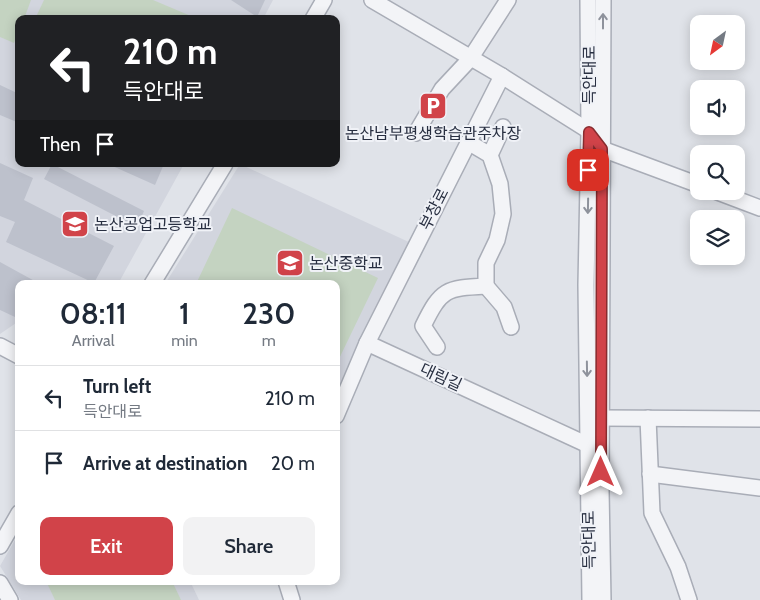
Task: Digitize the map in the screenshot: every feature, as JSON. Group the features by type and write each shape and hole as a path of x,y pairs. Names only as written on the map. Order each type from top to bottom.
{"street":[{"path":"315,15 324,0"},
{"path":"372,0 502,76 589,132 602,149 690,182"},
{"path":"416,133 442,88 470,59 508,0"},
{"name":"득안대로","path":"588,0 589,132 586,285 588,445 594,490 603,600"},
{"name":"득안대로","path":"590,600 594,490 602,418 603,0"},
{"name":"부창로","path":"366,343 502,76"},
{"path":"490,155 503,127"},
{"path":"468,142 490,155 500,184 503,214 497,240 486,263 486,286 504,307 511,327"},
{"path":"154,280 224,167"},
{"path":"739,200 760,208"},
{"path":"437,347 423,326 434,303 453,288 486,286"},
{"path":"340,406 366,343"},
{"name":"대림길","path":"366,343 588,445"},
{"path":"0,346 15,354"},
{"path":"602,418 760,419"},
{"path":"648,418 652,513 678,566 689,600"},
{"path":"650,474 760,488"},
{"path":"579,600 594,490"},
{"path":"594,490 609,600"},
{"path":"0,546 15,520"},
{"path":"0,583 10,600"},
{"path":"278,600 288,590"}],"shaded area":[{"name":"논산공업고등학교","path":"0,0 273,0 265,15 15,15 15,167 182,167 120,280 15,280 15,324 0,334"},
{"name":"논산중학교","path":"238,167 246,167 411,243 340,394 340,280 168,280"},
{"path":"15,540 15,585 192,585 199,600 21,600 0,566"}],"green space":[{"path":"0,0 31,0 25,15 15,15 14,43 0,37"},
{"path":"44,0 153,0 189,15 37,15"},
{"path":"232,208 378,278 340,357 340,280 198,280"},
{"path":"48,585 174,585 181,600 55,600"}],"building":[{"path":"231,0 265,0 258,15 254,15"},
{"path":"0,85 15,92 15,121 0,115"},
{"path":"0,163 33,178 24,200 114,246 96,280 88,280 6,242 15,222 0,216"},
{"path":"50,167 58,167 144,211 137,227 44,179"},
{"path":"115,167 163,167 155,185"},
{"path":"0,262 33,280 15,280 15,317 0,310"}],"place":[{"name":"논산남부평생학습관주차장","path":"433,106"},
{"name":"논산공업고등학교","path":"75,224"},
{"name":"논산중학교","path":"290,263"}],"route":[{"path":"588,170 589,132 602,149 601,472"}]}
